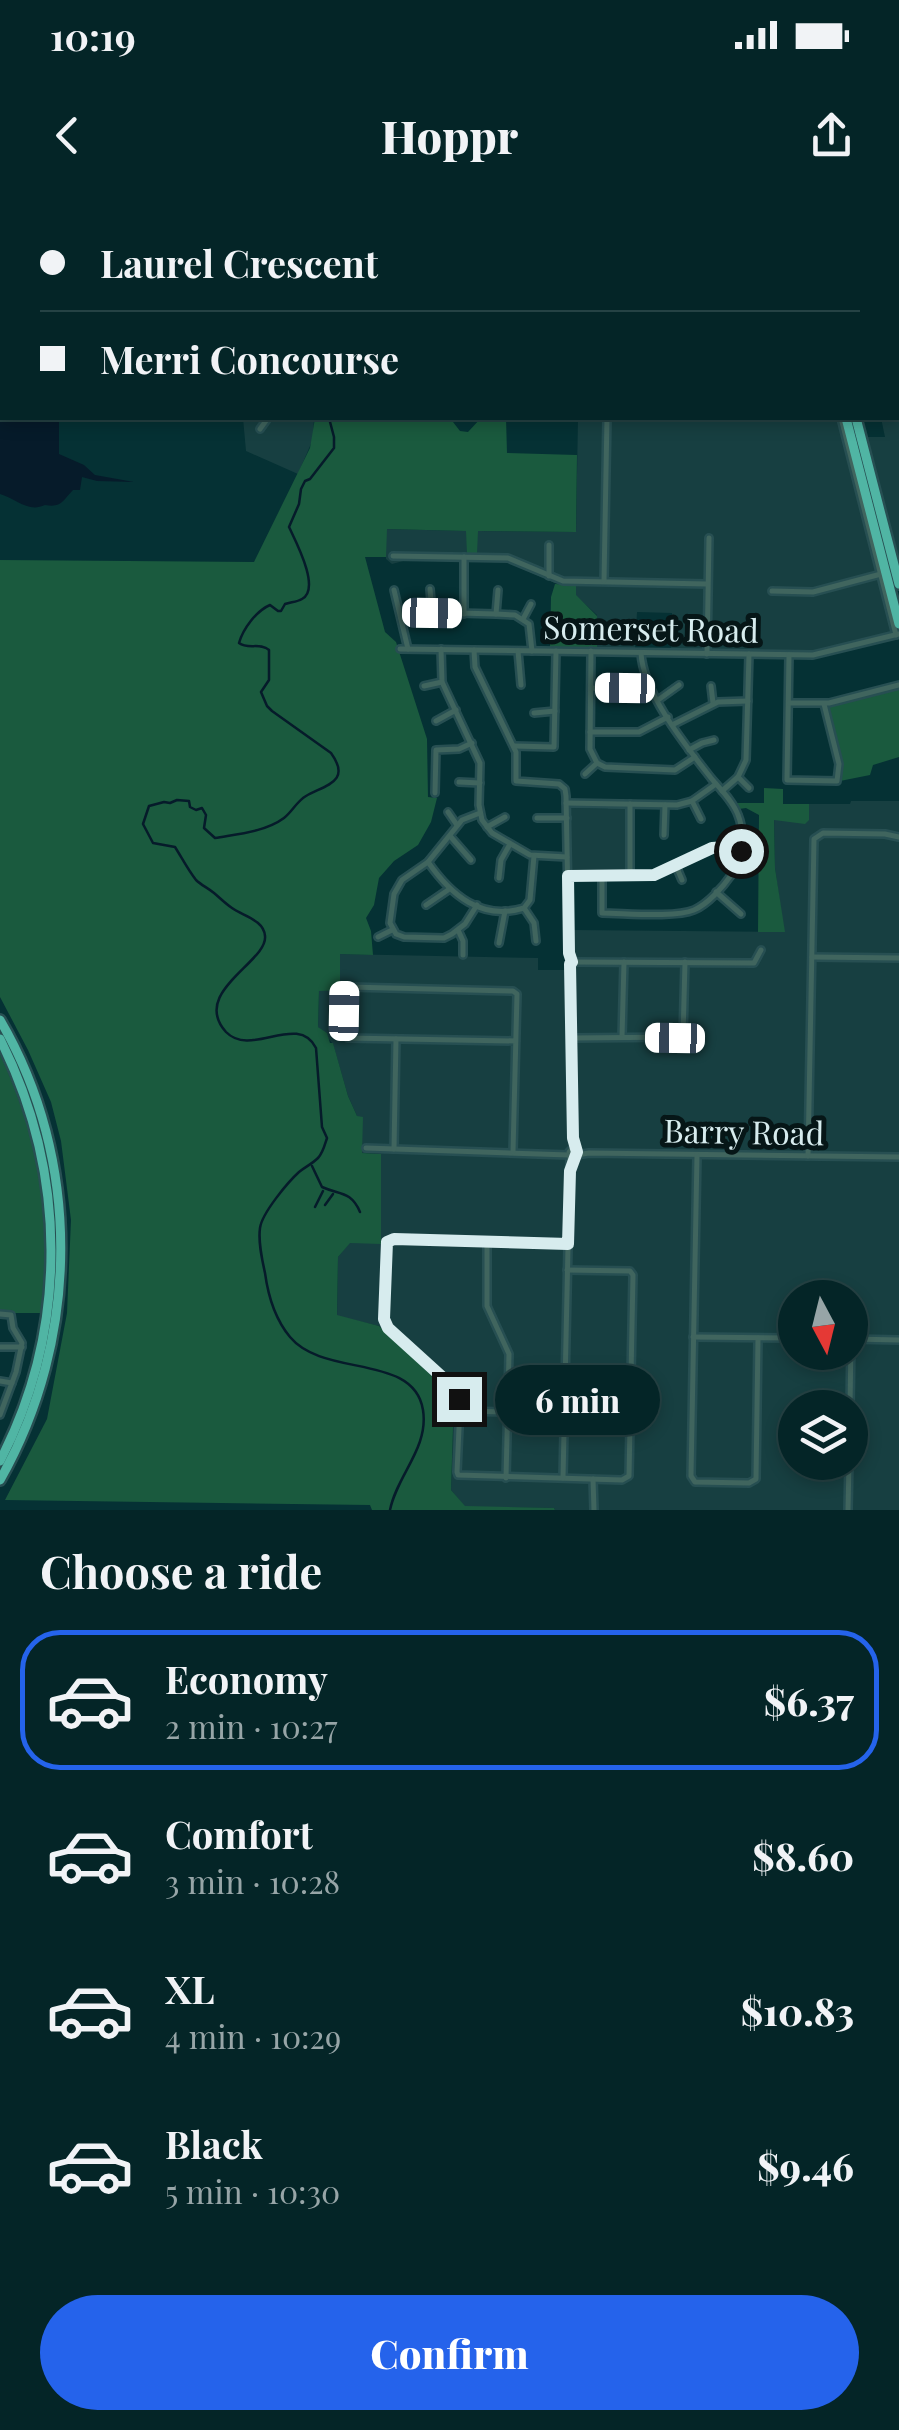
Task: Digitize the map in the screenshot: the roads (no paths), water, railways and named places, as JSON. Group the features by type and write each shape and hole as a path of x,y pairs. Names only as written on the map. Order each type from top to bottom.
{"highway":[{"path":"844,420 861,487 890,572 899,583"},
{"path":"856,420 890,572 897,628"},
{"path":"0,1020 28,1076 41,1115 56,1178 61,1237 58,1310 46,1369 28,1422 0,1480"},
{"path":"0,1039 36,1130 49,1200 52,1257 40,1356 24,1408 0,1461"}],"street":[{"path":"260,430 267,420"},
{"path":"604,581 607,420"},
{"path":"707,654 709,538"},
{"path":"549,545 549,576"},
{"path":"393,556 508,558 563,581 707,584"},
{"path":"464,557 464,614"},
{"path":"772,591 813,592 890,572"},
{"path":"430,589 432,613"},
{"path":"394,590 408,648"},
{"path":"496,614 498,590"},
{"path":"523,619 531,604"},
{"path":"400,618 417,612 515,615 531,631 532,651"},
{"name":"Somerset Road","path":"400,648 817,655 897,628"},
{"path":"441,649 442,682 480,763 480,813 487,827 534,856 567,856"},
{"path":"474,650 475,667 516,752 516,782 559,784 565,790 572,962 573,1152 563,1478"},
{"path":"518,650 521,686"},
{"path":"514,746 554,747 556,651"},
{"path":"591,652 590,749 597,763 605,768 674,770 695,757"},
{"path":"602,876 602,913 674,914 697,909 716,892 735,870 741,846 740,818 672,725 642,666 641,653"},
{"path":"722,791 738,778 746,760 749,654"},
{"path":"789,655 787,780 837,781 839,764 824,704"},
{"path":"424,686 442,682"},
{"path":"590,688 651,686"},
{"path":"658,700 680,686"},
{"path":"711,686 713,703"},
{"path":"788,703 824,704 899,686"},
{"path":"624,699 625,688"},
{"path":"672,725 713,703 748,701"},
{"path":"436,720 456,710"},
{"path":"534,713 555,711"},
{"path":"590,732 633,732 668,717"},
{"path":"643,730 648,740"},
{"path":"689,750 714,740"},
{"path":"435,792 436,750 459,750 472,743"},
{"path":"585,774 597,763"},
{"path":"738,778 749,788"},
{"path":"459,782 480,783"},
{"path":"566,803 692,802 716,784"},
{"path":"692,802 701,819"},
{"path":"630,804 630,876"},
{"path":"664,835 666,804"},
{"path":"448,812 457,825"},
{"path":"477,905 458,930 440,938 404,938 392,930 390,918 396,887 428,862 462,820 480,813"},
{"path":"487,827 505,816"},
{"path":"537,818 567,818"},
{"path":"809,1156 815,837 824,833 899,837"},
{"path":"449,836 471,860"},
{"path":"499,878 501,860 510,844"},
{"path":"568,876 654,875 712,848 741,846"},
{"path":"428,862 449,890 488,910 505,911 524,908 530,900 534,856"},
{"path":"676,866 682,880"},
{"path":"735,870 743,875"},
{"path":"426,905 449,890"},
{"path":"716,892 742,914"},
{"path":"524,908 534,923 536,940"},
{"path":"697,909 702,917"},
{"path":"499,943 505,911"},
{"path":"378,937 392,930"},
{"path":"458,930 463,955"},
{"path":"572,962 754,963 761,950"},
{"path":"812,957 899,958"},
{"path":"622,1037 624,962"},
{"path":"571,1036 684,1036 685,962"},
{"path":"513,1152 516,1041 517,994 349,987 344,990 344,1036 348,1038 516,1041"},
{"path":"394,1149 396,1039"},
{"name":"Barry Road","path":"366,1148 899,1157"},
{"path":"698,1154 692,1480 696,1482 749,1483 756,1479 758,1338"},
{"path":"568,1244 394,1239 387,1242 384,1319 388,1328 453,1387 460,1400 458,1475 628,1478 632,1275 630,1271 568,1270"},
{"path":"487,1241 486,1302 509,1354 506,1478"},
{"path":"0,1314 11,1316 13,1328 22,1339 0,1414"},
{"path":"693,1337 778,1338"},
{"path":"868,1339 899,1340"},
{"path":"0,1347 22,1347"},
{"path":"0,1381 12,1383"},
{"path":"460,1411 507,1412"},
{"path":"593,1479 594,1510"},
{"path":"848,1510 849,1480"}],"water":[{"path":"0,420 59,420 59,454 84,465 95,475 134,482 82,477 80,490 73,490 59,504 51,506 28,506 0,494"}],"waterway":[{"path":"330,420 334,448 305,481 289,527 308,576 307,594 285,604 281,611 270,605 265,608 251,621 239,643 269,650 269,680 261,692 267,706 331,753 339,770 337,776 303,798 284,818 251,832 215,838 204,828 206,815 202,808 196,810 189,801 177,800 149,806 143,824 153,843 175,847 196,880 264,931 263,946 223,991 217,1004 217,1017 226,1032 236,1039 248,1040 298,1034 316,1048 322,1127 327,1138 320,1156 294,1177 265,1214 260,1228 261,1250 273,1306 290,1337 305,1350 386,1373 403,1380 416,1392 424,1424 390,1510"},
{"path":"312,1166 322,1187 349,1197 360,1212"},
{"path":"315,1207 323,1191"},
{"path":"325,1205 333,1194"}]}
